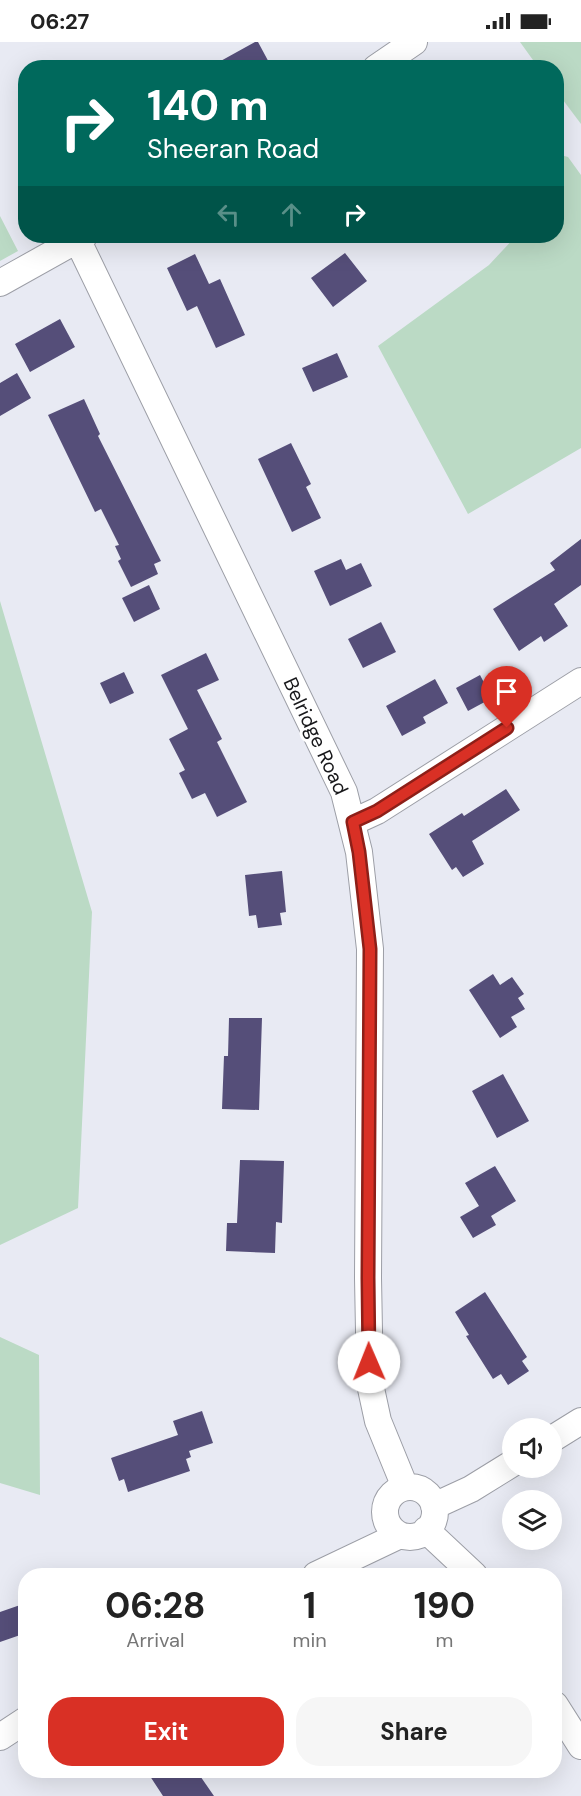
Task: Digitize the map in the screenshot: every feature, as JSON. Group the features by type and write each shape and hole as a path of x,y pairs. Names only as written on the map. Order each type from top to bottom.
{"street":[{"path":"388,60 414,42"},
{"path":"0,284 70,243"},
{"name":"Belridge Road","path":"83,243 344,792 353,822 359,852 370,949 368,1278 370,1384 378,1421 405,1487"},
{"path":"353,822 377,811 581,681"},
{"path":"562,1433 581,1421"},
{"path":"434,1506 471,1489 502,1470"},
{"path":"331,1568 400,1535 414,1536 426,1530 434,1517 434,1506 426,1493 420,1489 405,1487 388,1499 385,1513 389,1526 400,1535"},
{"path":"426,1530 467,1568"},
{"path":"562,1716 581,1746"},
{"path":"0,1737 18,1725"}],"green space":[{"path":"520,42 581,42 581,124 564,101 564,60 533,60"},
{"path":"564,156 568,157 581,175 581,448 468,514 378,346 489,265 509,243 564,243"},
{"path":"0,216 18,251 0,261"},
{"path":"0,601 92,912 78,1208 0,1245"},
{"path":"0,1337 39,1355 40,1495 0,1483"}],"building":[{"path":"258,42 268,60 222,60"},
{"path":"345,253 367,281 333,307 311,278"},
{"path":"195,254 209,284 220,279 245,335 216,348 197,306 187,311 167,268"},
{"path":"60,319 75,347 30,372 15,344"},
{"path":"337,353 348,377 313,392 302,368"},
{"path":"17,373 31,398 0,416 0,383"},
{"path":"84,399 100,434 98,436 161,561 154,564 158,574 131,587 118,561 121,559 115,546 119,545 101,509 95,512 48,415"},
{"path":"291,443 311,484 306,487 321,518 292,532 258,459"},
{"path":"581,539 581,585 554,604 568,626 544,642 541,636 519,651 493,609 555,570 550,563"},
{"path":"341,559 346,570 361,563 372,586 330,606 314,571"},
{"path":"149,585 160,609 134,622 122,598"},
{"path":"381,622 396,652 363,668 348,639"},
{"path":"206,653 219,680 197,690 222,739 217,742 247,802 217,817 205,793 192,799 179,773 185,770 169,739 188,729 161,675"},
{"path":"124,672 134,693 110,704 100,683"},
{"path":"480,675 492,698 468,711 456,688"},
{"path":"435,679 448,703 423,717 426,723 402,736 386,706"},
{"path":"506,789 520,810 472,841 484,864 463,877 456,867 452,870 429,834 462,813 464,816"},
{"path":"282,871 286,912 280,913 282,925 258,928 256,915 249,916 245,875"},
{"path":"493,974 500,985 512,977 524,994 518,998 525,1009 511,1017 517,1027 500,1038 469,990"},
{"path":"229,1018 262,1018 259,1110 222,1109 224,1056 228,1056"},
{"path":"503,1074 529,1121 497,1138 472,1091"},
{"path":"240,1160 284,1161 282,1223 276,1222 275,1253 226,1251 227,1223 237,1223"},
{"path":"495,1166 516,1201 491,1216 496,1225 473,1238 460,1217 479,1206 465,1183"},
{"path":"485,1292 527,1357 522,1361 529,1371 508,1385 501,1374 493,1379 466,1336 469,1335 455,1312"},
{"path":"202,1411 213,1443 189,1451 191,1457 186,1459 190,1471 128,1492 124,1479 119,1481 111,1458 178,1435 173,1421"},
{"path":"18,1606 18,1636 0,1642 0,1612"},
{"path":"151,1778 202,1778 214,1796 163,1796"}],"route":[{"path":"369,1362 370,949 359,852 353,822 377,811 507,728"}]}
